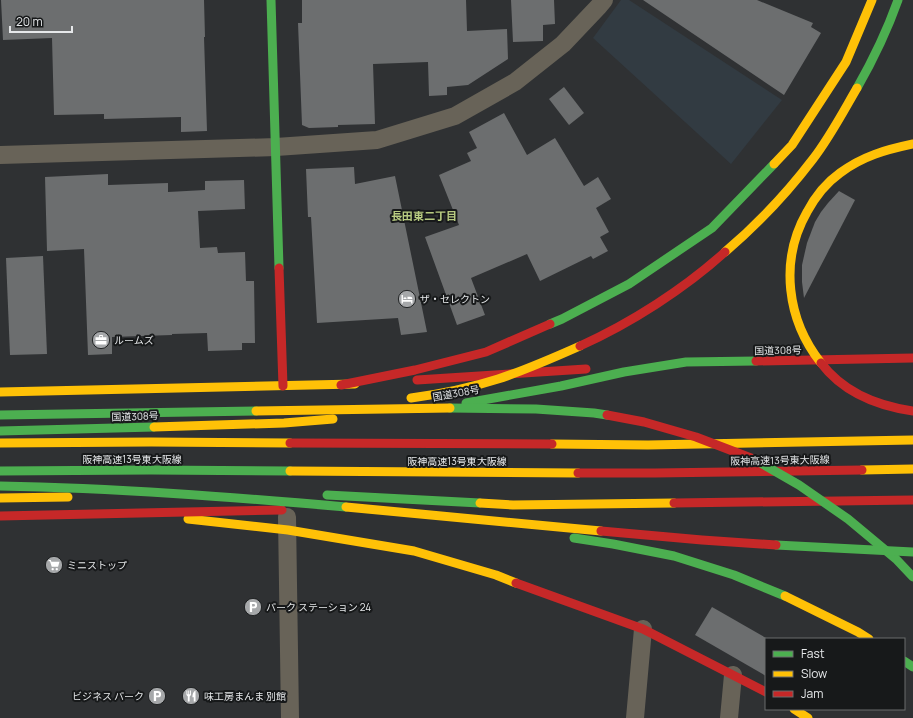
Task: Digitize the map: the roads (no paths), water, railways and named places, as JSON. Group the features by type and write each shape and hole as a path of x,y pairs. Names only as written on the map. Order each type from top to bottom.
{"main road":[{"path":"271,0 283,386"},
{"path":"341,385 415,370 486,352 562,319 629,284 712,228 792,145 846,62 872,0"},
{"path":"309,410 375,404 438,394 498,380 553,359 609,333 660,302 705,270 744,236 782,197 814,157 846,108 873,60 898,0"},
{"path":"913,144 885,150 858,161 835,176 818,195 804,217 795,240 790,264 791,291 795,316 804,339 816,357 832,376 855,392 879,404 906,411 913,411"},
{"name":"国道308号","path":"0,431 284,423 359,418 436,408 561,386 624,372 686,362 913,358"},
{"path":"0,392 341,385 686,362"},
{"path":"0,415 309,410 536,409 594,413 644,422 696,437 751,458 799,485 848,519 896,559 913,577"},
{"name":"阪神高速13号東大阪線","path":"0,443 159,442 648,445 913,440"},
{"name":"阪神高速13号東大阪線","path":"0,471 159,470 655,473 913,468"},
{"path":"0,486 44,486 137,491 384,510 702,540 913,552"},
{"path":"317,495 513,505"},
{"path":"0,498 513,505 913,500"},
{"path":"0,516 47,515 286,501"},
{"path":"384,510 448,522 548,533 674,556 734,575 789,598 867,638"},
{"path":"47,515 180,519 288,530 414,551 496,575 643,629 765,691"},
{"path":"796,710 808,718"}],"street":[{"path":"0,155 276,147 377,140 455,116 515,82 563,44 604,0"},
{"path":"286,501 288,530 290,718"},
{"path":"635,718 643,629"},
{"path":"729,718 733,675"}],"place":[{"name":"ザ・セレクトン","path":"407,299"},
{"name":"ルームズ","path":"101,340"},
{"name":"ミニストップ","path":"54,565"},
{"name":"パーク ステーション 24","path":"253,607"},
{"name":"ビジネス パーク","path":"157,696"},
{"name":"味工房まんま 別館","path":"191,696"}],"district":[{"name":"長田東二丁目","path":"424,215"}]}
